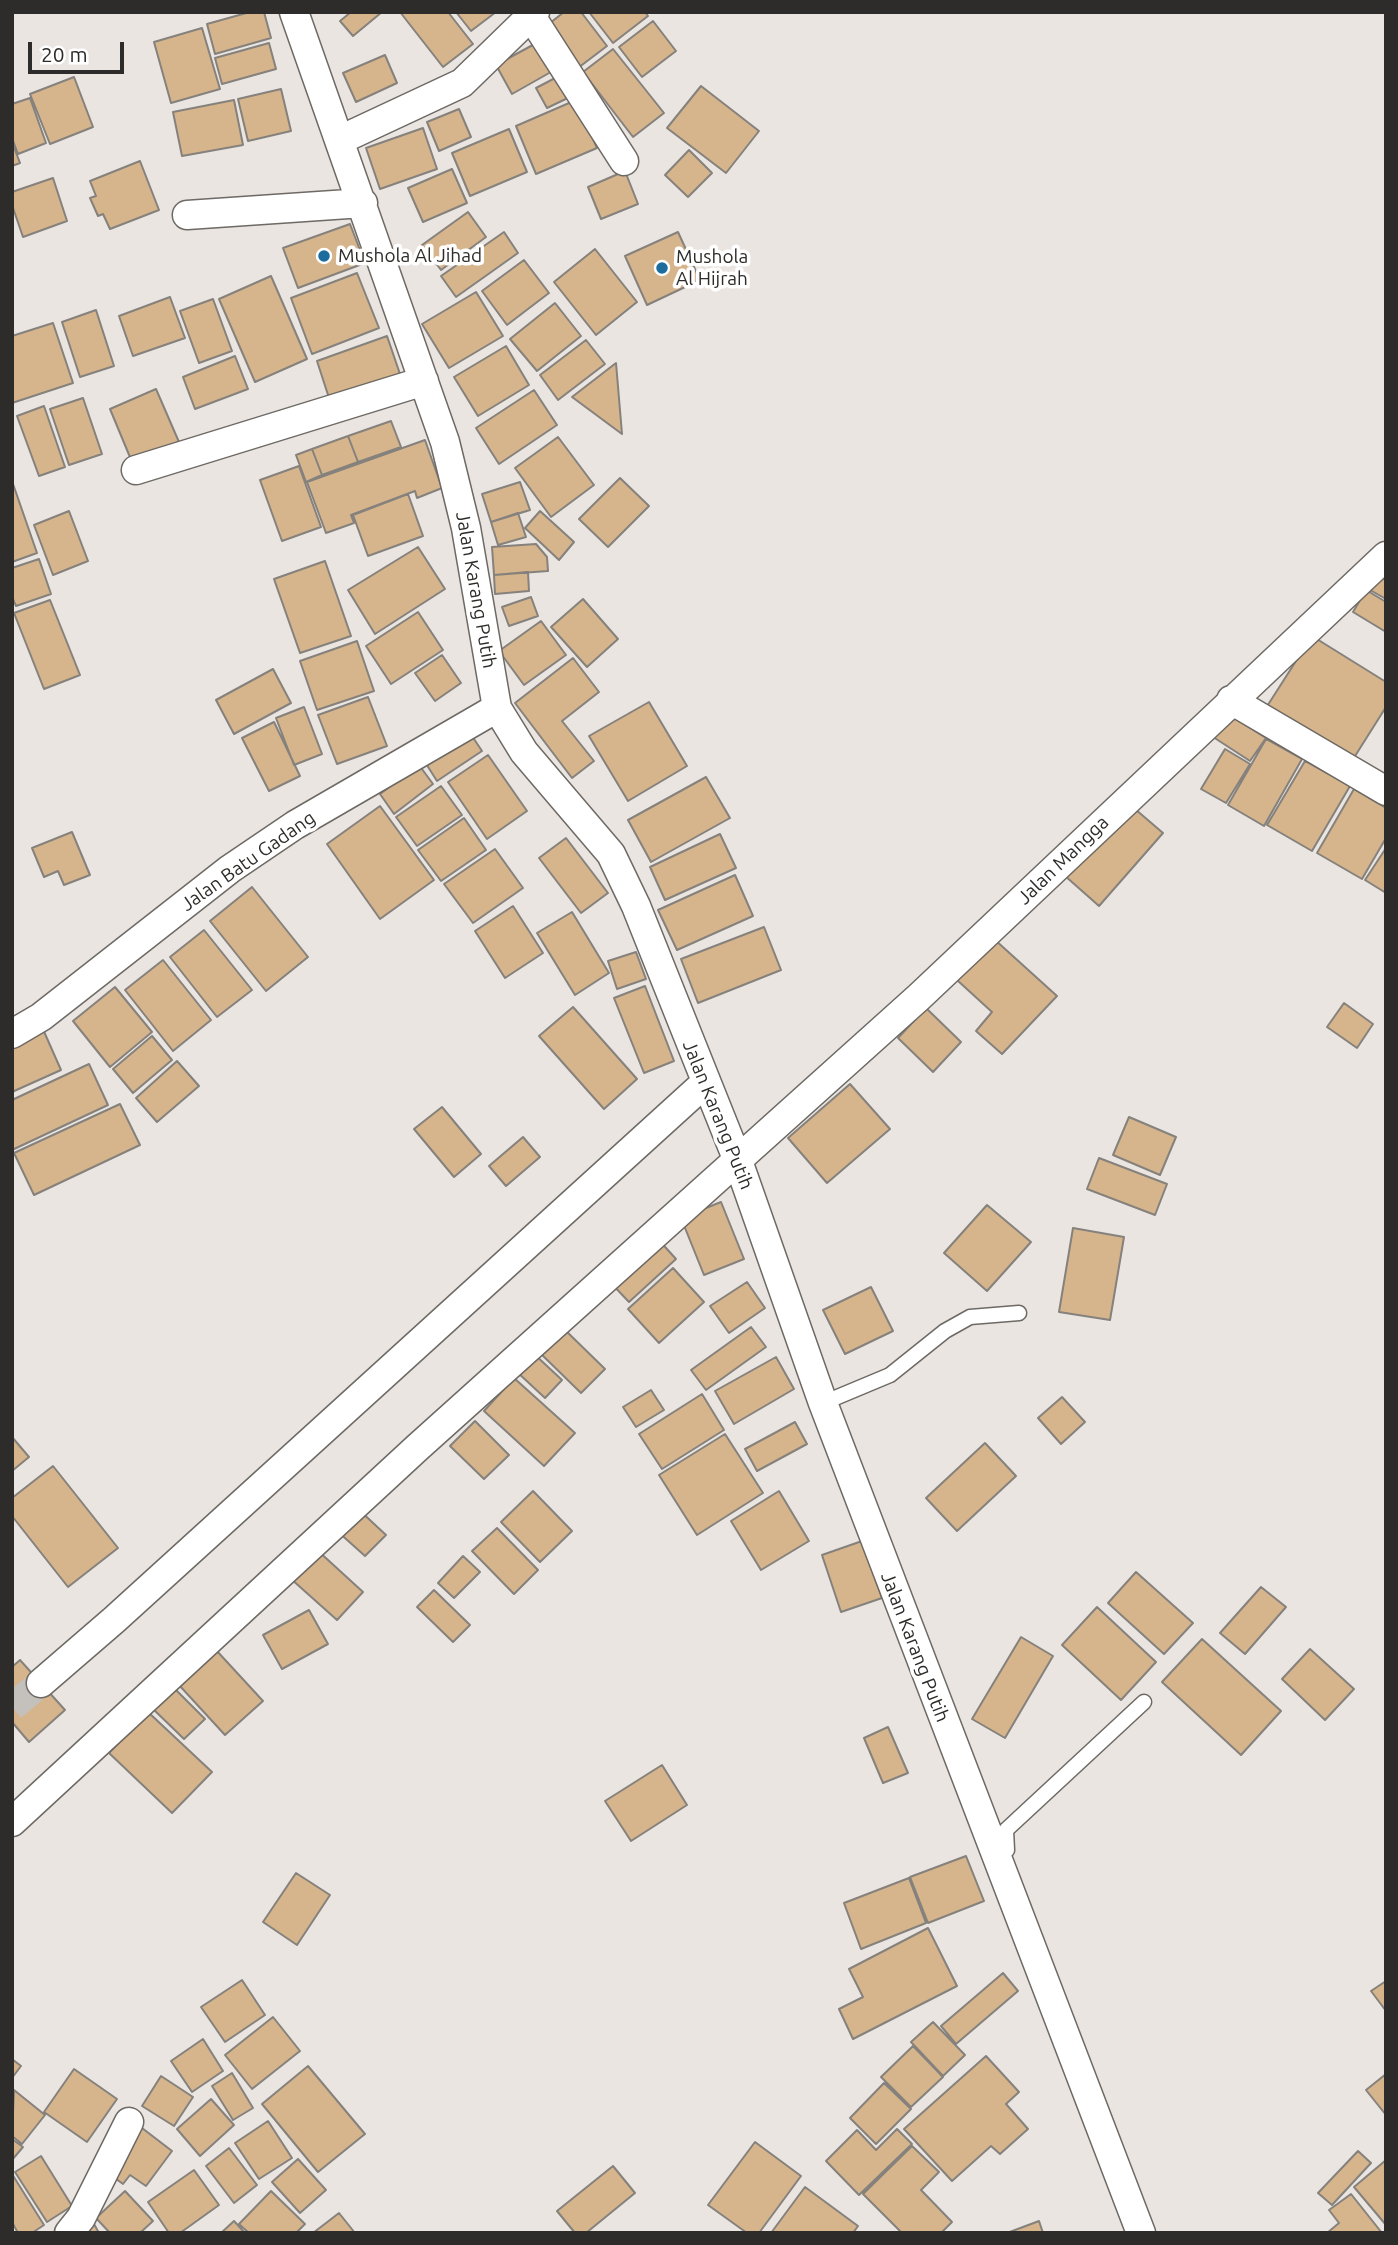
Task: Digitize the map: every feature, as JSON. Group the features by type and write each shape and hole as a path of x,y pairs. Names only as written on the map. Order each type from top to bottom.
{"street":[{"name":"Jalan Karang Putih","path":"294,12 445,442 466,528 496,708 524,752 611,854 636,906 738,1160 823,1403 995,1859 1141,2233"},
{"path":"340,140 462,83 533,14 624,161"},
{"path":"187,215 363,203"},
{"path":"136,470 424,381"},
{"name":"Jalan Mangga","path":"12,1822 418,1447 929,987 1386,556"},
{"path":"1231,700 1386,791"},
{"name":"Jalan Batu Gadang","path":"12,1034 41,1017 230,869 319,811 496,708"},
{"path":"41,1683 114,1620 705,1083"},
{"path":"69,2233 81,2218 129,2122"}],"lane":[{"path":"823,1403 890,1375 945,1331 970,1317 1019,1312"},
{"path":"995,1859 1007,1850 1006,1830 1144,1702"}],"building":[{"path":"250,12 264,12 271,38 215,54 207,24"},
{"path":"351,12 382,12 353,36 340,21"},
{"path":"400,12 448,12 473,44 443,67"},
{"path":"456,12 496,12 471,31"},
{"path":"564,12 581,12 607,46 578,68 545,27"},
{"path":"589,12 645,12 648,16 613,43"},
{"path":"653,21 676,51 642,77 619,47"},
{"path":"202,28 220,89 171,103 154,42"},
{"path":"542,40 558,68 512,94 496,65"},
{"path":"269,43 276,69 222,84 215,58"},
{"path":"613,49 664,113 633,137 583,72"},
{"path":"385,55 397,83 356,102 343,73"},
{"path":"561,75 572,96 547,108 536,88"},
{"path":"74,77 93,127 50,144 30,94"},
{"path":"701,86 759,131 726,173 667,128"},
{"path":"281,89 291,131 248,141 238,99"},
{"path":"30,98 46,143 18,154 12,138 12,104"},
{"path":"234,100 243,145 182,156 173,112"},
{"path":"576,100 597,148 536,174 516,126"},
{"path":"459,109 471,137 439,151 427,122"},
{"path":"423,128 437,169 380,189 366,148"},
{"path":"509,129 527,172 470,196 452,153"},
{"path":"12,142 20,163 12,166"},
{"path":"689,150 712,173 688,197 665,175"},
{"path":"140,161 159,210 110,229 103,214 98,216 90,198 96,196 90,181"},
{"path":"452,169 467,203 423,222 408,188"},
{"path":"625,171 638,204 601,219 588,187"},
{"path":"53,178 67,221 23,237 12,205 12,192"},
{"path":"468,212 486,237 441,270 422,245"},
{"name":"Mushola Al Jihad","path":"350,224 365,263 298,288 283,248"},
{"path":"504,232 518,253 456,297 441,276"},
{"name":"Mushola Al Hijrah","path":"678,232 700,280 647,305 625,256"},
{"path":"595,249 637,302 596,335 554,282"},
{"path":"524,260 549,293 507,325 482,291"},
{"path":"357,273 379,328 312,354 291,298"},
{"path":"271,276 307,359 255,382 219,299"},
{"path":"476,292 503,336 449,368 422,324"},
{"path":"170,297 185,338 133,356 119,316"},
{"path":"213,299 232,351 199,363 180,311"},
{"path":"555,303 581,336 537,371 510,339"},
{"path":"96,310 114,366 80,377 62,322"},
{"path":"53,323 73,383 12,403 12,336"},
{"path":"387,336 401,377 330,401 317,361"},
{"path":"586,340 605,364 558,400 540,375"},
{"path":"506,346 529,385 478,416 454,377"},
{"path":"235,356 248,389 195,409 183,377"},
{"path":"616,363 622,434 572,397"},
{"path":"156,389 179,442 132,462 110,409"},
{"path":"534,390 557,425 499,464 476,428"},
{"path":"83,398 102,454 69,465 50,409"},
{"path":"44,406 65,467 39,476 17,416"},
{"path":"391,421 401,447 358,462 348,436"},
{"path":"348,436 358,462 322,475 312,449"},
{"path":"558,437 594,485 551,517 515,468"},
{"path":"425,440 442,488 417,498 415,491 351,515 354,523 326,533 307,482"},
{"path":"312,449 322,475 306,482 296,455"},
{"path":"299,466 321,527 282,541 260,480"},
{"path":"620,478 649,506 608,547 579,519"},
{"path":"12,481 37,553 12,562"},
{"path":"520,482 530,510 491,522 482,494"},
{"path":"408,494 423,536 368,556 353,515"},
{"path":"69,511 88,561 53,575 34,525"},
{"path":"540,511 574,542 559,560 525,528"},
{"path":"518,513 526,537 498,545 491,522"},
{"path":"536,544 547,557 548,571 494,575 492,547"},
{"path":"418,547 445,589 375,634 348,590"},
{"path":"39,559 51,594 16,606 12,597 12,568"},
{"path":"325,561 351,636 300,653 274,579"},
{"path":"528,572 529,591 495,594 494,575"},
{"path":"1378,576 1386,580 1386,599 1370,590"},
{"path":"1366,590 1386,602 1386,632 1353,612"},
{"path":"531,597 538,616 509,626 502,607"},
{"path":"583,599 618,639 587,667 551,627"},
{"path":"50,600 80,675 44,689 14,613"},
{"path":"418,612 443,650 391,684 366,646"},
{"path":"541,621 566,655 524,685 499,651"},
{"path":"1312,636 1386,682 1386,707 1350,764 1264,711"},
{"path":"357,641 374,691 317,710 300,661"},
{"path":"442,655 461,683 435,701 415,673"},
{"path":"573,658 599,692 562,721 594,761 572,778 515,703"},
{"path":"273,669 291,703 234,734 216,700"},
{"path":"368,697 387,746 337,764 318,715"},
{"path":"649,702 687,766 628,801 589,736"},
{"path":"304,707 322,754 294,765 276,718"},
{"path":"1222,710 1266,738 1250,761 1207,733"},
{"path":"274,722 300,776 269,791 242,738"},
{"path":"468,730 482,751 437,781 423,759"},
{"path":"1266,739 1302,759 1264,826 1228,805"},
{"path":"1225,749 1250,764 1226,803 1201,789"},
{"path":"488,755 527,811 487,839 448,782"},
{"path":"1305,761 1350,786 1312,851 1267,825"},
{"path":"419,765 433,784 394,814 380,794"},
{"path":"706,777 730,818 651,862 628,820"},
{"path":"441,786 462,815 417,846 396,817"},
{"path":"1354,789 1386,808 1386,838 1362,879 1317,853"},
{"path":"1128,803 1163,833 1099,906 1064,875"},
{"path":"380,806 434,880 380,919 327,844"},
{"path":"464,818 486,850 441,881 418,850"},
{"path":"72,832 90,875 64,885 58,871 44,877 32,848"},
{"path":"720,834 736,868 665,900 650,867"},
{"path":"566,838 608,893 581,913 539,858"},
{"path":"1386,848 1386,893 1365,880"},
{"path":"495,849 523,888 473,923 444,884"},
{"path":"735,875 753,916 677,950 658,910"},
{"path":"252,887 308,957 266,991 210,921"},
{"path":"513,906 543,953 505,978 475,931"},
{"path":"572,912 609,973 575,995 537,933"},
{"path":"764,927 781,970 698,1003 681,959"},
{"path":"204,930 252,990 217,1017 170,957"},
{"path":"994,939 1057,996 1002,1054 976,1031 992,1012 957,980"},
{"path":"636,952 646,979 617,989 608,961"},
{"path":"163,960 211,1020 173,1051 125,990"},
{"path":"645,986 674,1061 644,1073 614,998"},
{"path":"115,987 152,1032 110,1067 73,1021"},
{"path":"1344,1003 1373,1024 1357,1048 1327,1027"},
{"path":"573,1007 637,1079 604,1109 539,1036"},
{"path":"926,1008 961,1042 933,1072 898,1038"},
{"path":"42,1027 61,1070 12,1092 12,1040"},
{"path":"152,1036 172,1060 133,1093 113,1069"},
{"path":"177,1061 199,1086 157,1122 136,1098"},
{"path":"89,1064 108,1105 12,1150 12,1100"},
{"path":"850,1084 890,1129 827,1183 788,1138"},
{"path":"120,1104 140,1145 34,1195 14,1153"},
{"path":"442,1107 481,1154 454,1177 414,1129"},
{"path":"1129,1117 1176,1137 1160,1175 1113,1155"},
{"path":"523,1137 540,1157 506,1186 489,1166"},
{"path":"1099,1158 1167,1184 1155,1215 1087,1189"},
{"path":"721,1202 744,1259 704,1275 681,1218"},
{"path":"987,1205 1031,1242 987,1291 944,1253"},
{"path":"1073,1228 1124,1237 1110,1320 1059,1312"},
{"path":"657,1238 676,1259 629,1302 610,1282"},
{"path":"673,1268 704,1302 659,1343 628,1309"},
{"path":"747,1282 765,1308 729,1333 710,1306"},
{"path":"871,1287 893,1331 845,1354 823,1310"},
{"path":"562,1327 605,1369 581,1393 538,1351"},
{"path":"751,1327 766,1347 706,1390 691,1370"},
{"path":"533,1353 562,1380 545,1398 516,1371"},
{"path":"776,1357 794,1389 734,1424 715,1391"},
{"path":"514,1378 575,1433 544,1466 484,1411"},
{"path":"651,1390 664,1410 636,1427 623,1407"},
{"path":"702,1394 724,1430 662,1469 639,1434"},
{"path":"1062,1397 1085,1422 1061,1444 1038,1418"},
{"path":"475,1421 509,1455 484,1479 450,1446"},
{"path":"795,1422 807,1444 757,1471 745,1449"},
{"path":"725,1434 763,1493 697,1535 659,1475"},
{"path":"12,1437 29,1457 12,1471"},
{"path":"985,1443 1016,1476 957,1531 926,1498"},
{"path":"53,1466 118,1548 68,1587 12,1516 12,1498"},
{"path":"533,1491 572,1531 540,1562 501,1522"},
{"path":"779,1491 809,1541 761,1570 731,1521"},
{"path":"357,1508 386,1535 365,1556 336,1530"},
{"path":"497,1528 538,1570 514,1594 472,1551"},
{"path":"862,1541 882,1598 841,1612 822,1555"},
{"path":"316,1549 363,1592 337,1620 290,1578"},
{"path":"463,1556 480,1572 454,1598 438,1583"},
{"path":"1136,1572 1193,1623 1164,1654 1108,1603"},
{"path":"1261,1587 1286,1607 1245,1654 1220,1633"},
{"path":"434,1590 470,1625 453,1642 417,1607"},
{"path":"1097,1607 1156,1662 1121,1700 1062,1645"},
{"path":"309,1610 328,1644 282,1669 263,1635"},
{"path":"1021,1637 1053,1656 1005,1738 972,1719"},
{"path":"1202,1639 1281,1711 1241,1755 1162,1682"},
{"path":"1310,1649 1354,1689 1325,1720 1282,1679"},
{"path":"216,1650 263,1701 225,1735 179,1685"},
{"path":"20,1660 65,1710 29,1742 12,1722 12,1667"},
{"path":"171,1685 205,1719 184,1739 150,1706"},
{"path":"148,1712 212,1772 172,1813 109,1753"},
{"path":"888,1727 908,1773 883,1783 864,1738"},
{"path":"662,1765 687,1805 631,1841 605,1801"},
{"path":"966,1856 984,1901 928,1923 910,1877"},
{"path":"296,1873 330,1895 297,1945 263,1922"},
{"path":"909,1878 926,1923 861,1949 844,1903"},
{"path":"928,1928 957,1986 853,2039 839,2009 863,1997 849,1969"},
{"path":"1003,1973 1018,1991 956,2044 941,2026"},
{"path":"242,1980 265,2015 225,2042 201,2007"},
{"path":"1386,1981 1386,2011 1371,1991"},
{"path":"273,2017 300,2051 252,2089 225,2055"},
{"path":"933,2022 965,2055 943,2076 911,2042"},
{"path":"203,2039 223,2071 192,2092 171,2061"},
{"path":"913,2046 943,2077 911,2107 881,2077"},
{"path":"986,2056 1019,2092 1006,2104 1028,2129 1000,2154 991,2146 952,2181 904,2129"},
{"path":"12,2059 21,2066 12,2078"},
{"path":"308,2066 365,2134 318,2172 262,2104"},
{"path":"74,2069 117,2099 87,2142 44,2112"},
{"path":"232,2073 253,2108 233,2120 212,2086"},
{"path":"1386,2074 1386,2115 1366,2090"},
{"path":"161,2076 193,2097 174,2126 142,2106"},
{"path":"884,2083 911,2109 876,2144 850,2118"},
{"path":"14,2090 45,2115 22,2144 12,2136"},
{"path":"211,2099 234,2125 200,2156 177,2129"},
{"path":"268,2121 292,2158 259,2179 235,2143"},
{"path":"142,2128 172,2151 146,2186 130,2175 123,2184 108,2173"},
{"path":"897,2129 912,2144 859,2195 826,2161 857,2130 876,2150"},
{"path":"12,2139 23,2147 12,2160"},
{"path":"755,2142 801,2176 759,2233 747,2233 708,2205"},
{"path":"912,2146 939,2172 921,2190 952,2222 941,2233 902,2233 863,2194"},
{"path":"229,2148 257,2185 234,2203 206,2166"},
{"path":"1358,2151 1371,2163 1332,2205 1318,2193"},
{"path":"41,2156 72,2206 47,2222 15,2172"},
{"path":"298,2159 326,2190 300,2213 272,2182"},
{"path":"1386,2160 1386,2225 1354,2187"},
{"path":"613,2166 635,2193 586,2233 575,2233 557,2211"},
{"path":"194,2170 219,2205 180,2233 169,2233 148,2202"},
{"path":"12,2174 44,2225 32,2233 18,2233 12,2222"},
{"path":"805,2187 858,2226 853,2233 771,2233"},
{"path":"125,2191 153,2221 140,2233 110,2233 96,2218"},
{"path":"271,2191 305,2224 296,2233 249,2233 239,2224"},
{"path":"1351,2194 1382,2233 1327,2233 1339,2223 1329,2210"},
{"path":"339,2213 355,2233 313,2233"},
{"path":"234,2221 245,2233 221,2233"},
{"path":"1039,2221 1043,2233 1007,2233"},
{"path":"94,2224 99,2233 81,2233"}],"tunnel":[{"path":"12,1707 41,1683"}],"place":[{"name":"Mushola Al Jihad","path":"324,256"},
{"name":"Mushola Al Hijrah","path":"662,268"}]}
